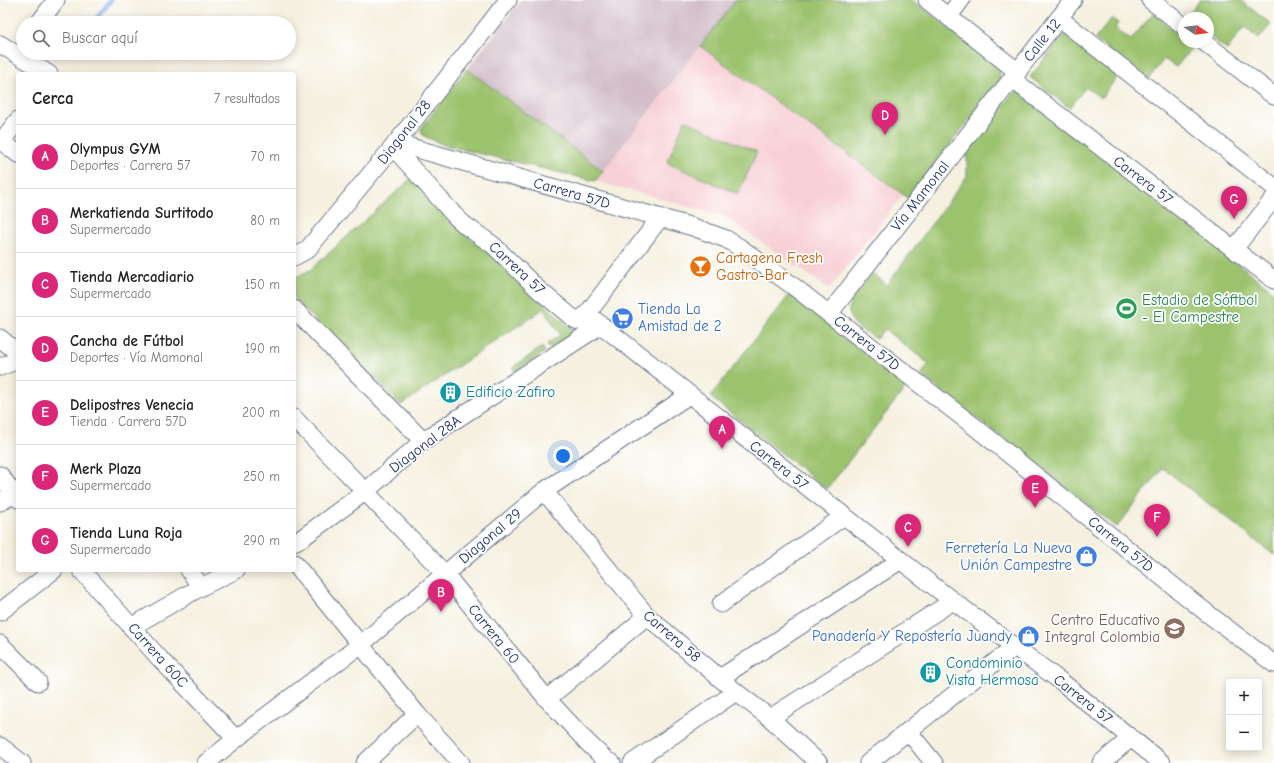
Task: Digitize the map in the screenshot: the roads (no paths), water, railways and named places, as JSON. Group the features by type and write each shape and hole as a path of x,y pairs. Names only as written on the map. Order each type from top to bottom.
{"street":[{"path":"44,16 56,0"},
{"name":"Diagonal 28","path":"296,256 307,250 395,145 508,0"},
{"name":"Carrera 57","path":"927,0 949,16 1015,75 1274,280"},
{"path":"949,16 961,0"},
{"name":"Calle 12","path":"1015,75 1073,0"},
{"path":"1150,0 1178,21"},
{"path":"1059,18 1274,187"},
{"path":"0,44 16,48"},
{"path":"1212,48 1274,96"},
{"path":"33,60 48,72"},
{"name":"Vía Mamonal","path":"829,314 1015,75"},
{"path":"16,122 1,141 16,152"},
{"name":"Carrera 57D","path":"395,145 693,227 726,239 829,314 975,427 1207,613 1274,664"},
{"name":"Carrera 57","path":"395,145 457,218 493,245 539,290 574,319 578,321 586,314 601,325 953,601 1063,684 1162,763"},
{"path":"1234,249 1274,198"},
{"path":"586,314 660,218"},
{"path":"296,311 423,442"},
{"name":"Diagonal 28A","path":"296,541 366,491 423,442 601,325"},
{"path":"0,338 16,351"},
{"path":"0,367 16,361"},
{"name":"Diagonal 29","path":"206,763 360,645 544,491 689,395"},
{"name":"Carrera 60","path":"296,420 445,574 547,699 589,744 612,763"},
{"path":"0,475 11,499"},
{"name":"Carrera 58","path":"544,491 647,616 736,692 770,718 819,763"},
{"path":"721,604 844,516"},
{"path":"720,678 901,560"},
{"path":"296,565 417,714 461,763"},
{"path":"0,612 51,572"},
{"name":"Carrera 60C","path":"83,572 160,659 236,739"},
{"path":"190,572 201,586"},
{"path":"131,627 201,586 232,572"},
{"path":"770,718 953,601"},
{"path":"547,699 647,616"},
{"path":"0,644 38,682"},
{"path":"868,763 1014,646"},
{"path":"632,763 736,692"},
{"path":"364,763 417,714"},
{"path":"908,732 934,763"},
{"path":"1101,763 1131,738"},
{"path":"0,746 22,763"}],"waterway":[{"path":"98,16 111,0"}],"place":[{"name":"Cancha de Fútbol","path":"885,135"},
{"name":"Tienda Luna Roja","path":"1234,219"},
{"name":"Cartagena Fresh Gastro-Bar","path":"701,267"},
{"name":"Estadio de Sóftbol - El Campestre","path":"1126,309"},
{"name":"Tienda La Amistad de 2","path":"622,318"},
{"name":"Edificio Zafiro","path":"450,392"},
{"name":"Olympus GYM","path":"722,449"},
{"name":"Delipostres Venecia","path":"1035,508"},
{"name":"Merk Plaza","path":"1157,537"},
{"name":"Tienda Mercadiario","path":"908,547"},
{"name":"Ferretería La Nueva Unión Campestre","path":"1087,557"},
{"name":"Merkatienda Surtitodo","path":"441,612"},
{"name":"Centro Educativo Integral Colombia","path":"1175,629"},
{"name":"Panadería Y Repostería Juandy","path":"1028,636"},
{"name":"Condominio Vista Hermosa","path":"931,672"}]}
